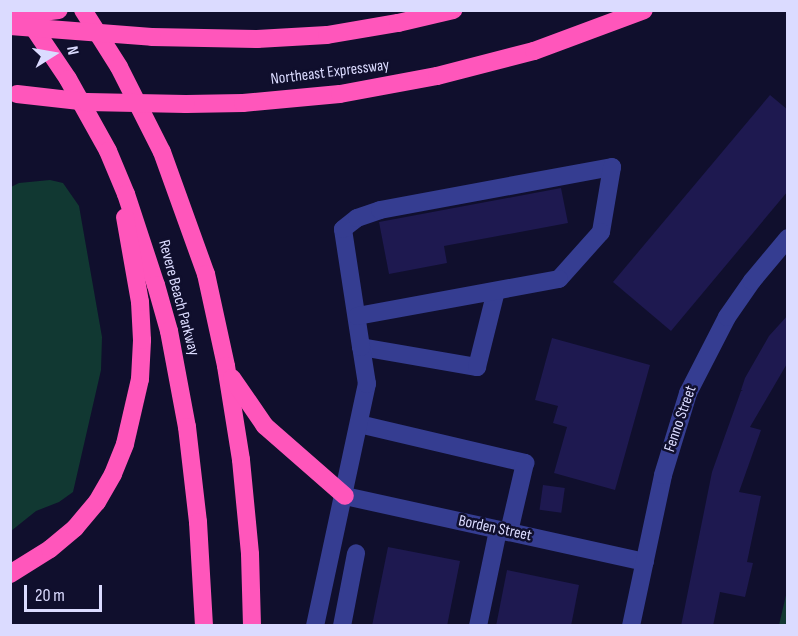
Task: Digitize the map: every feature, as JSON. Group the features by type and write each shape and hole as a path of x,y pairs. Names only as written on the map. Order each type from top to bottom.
{"highway":[{"name":"Revere Beach Parkway","path":"22,10 68,79 108,151 142,239 176,366 196,498 204,626"},
{"path":"10,16 59,10"},
{"name":"Revere Beach Parkway","path":"83,10 142,108 178,191 206,274 226,366 246,506 252,626"},
{"path":"10,26 152,37 257,39 319,36 376,28 453,10"},
{"name":"Northeast Expressway","path":"13,94 87,102 186,104 243,103 340,94 437,76 534,51 644,10"},
{"path":"10,574 50,549 75,528 97,502 113,474 134,412 141,350 140,302 125,218 108,151"},
{"path":"226,366 241,393 265,426 345,496"}],"street":[{"path":"356,553 342,625 316,623 345,496 367,384 343,229 357,218 380,210 612,167 601,232 559,279 357,316"},
{"name":"Fenno Street","path":"631,626 669,453 692,384 715,338 739,299 788,238"},
{"path":"361,347 477,367 496,291"},
{"path":"359,424 525,463 478,626"},
{"name":"Borden Street","path":"345,496 645,562"}],"green space":[{"path":"50,180 63,183 79,206 102,337 101,370 73,492 59,502 36,511 11,531 11,187 19,183"},
{"path":"787,591 787,625 779,625"}],"building":[{"path":"770,95 788,110 788,191 671,331 613,282"},
{"path":"561,188 568,223 444,246 447,263 389,274 379,222"},
{"path":"788,315 788,362 750,427 761,430 739,492 761,496 747,562 753,563 745,597 720,592 713,626 681,626 712,472 741,391 743,391 741,390 745,378 769,336"},
{"path":"552,338 650,365 615,490 554,473 567,427 553,423 558,406 535,400"},
{"path":"543,485 565,488 561,513 540,510"},
{"path":"388,547 460,561 447,626 372,626"},
{"path":"507,570 579,585 571,626 496,626"}]}
